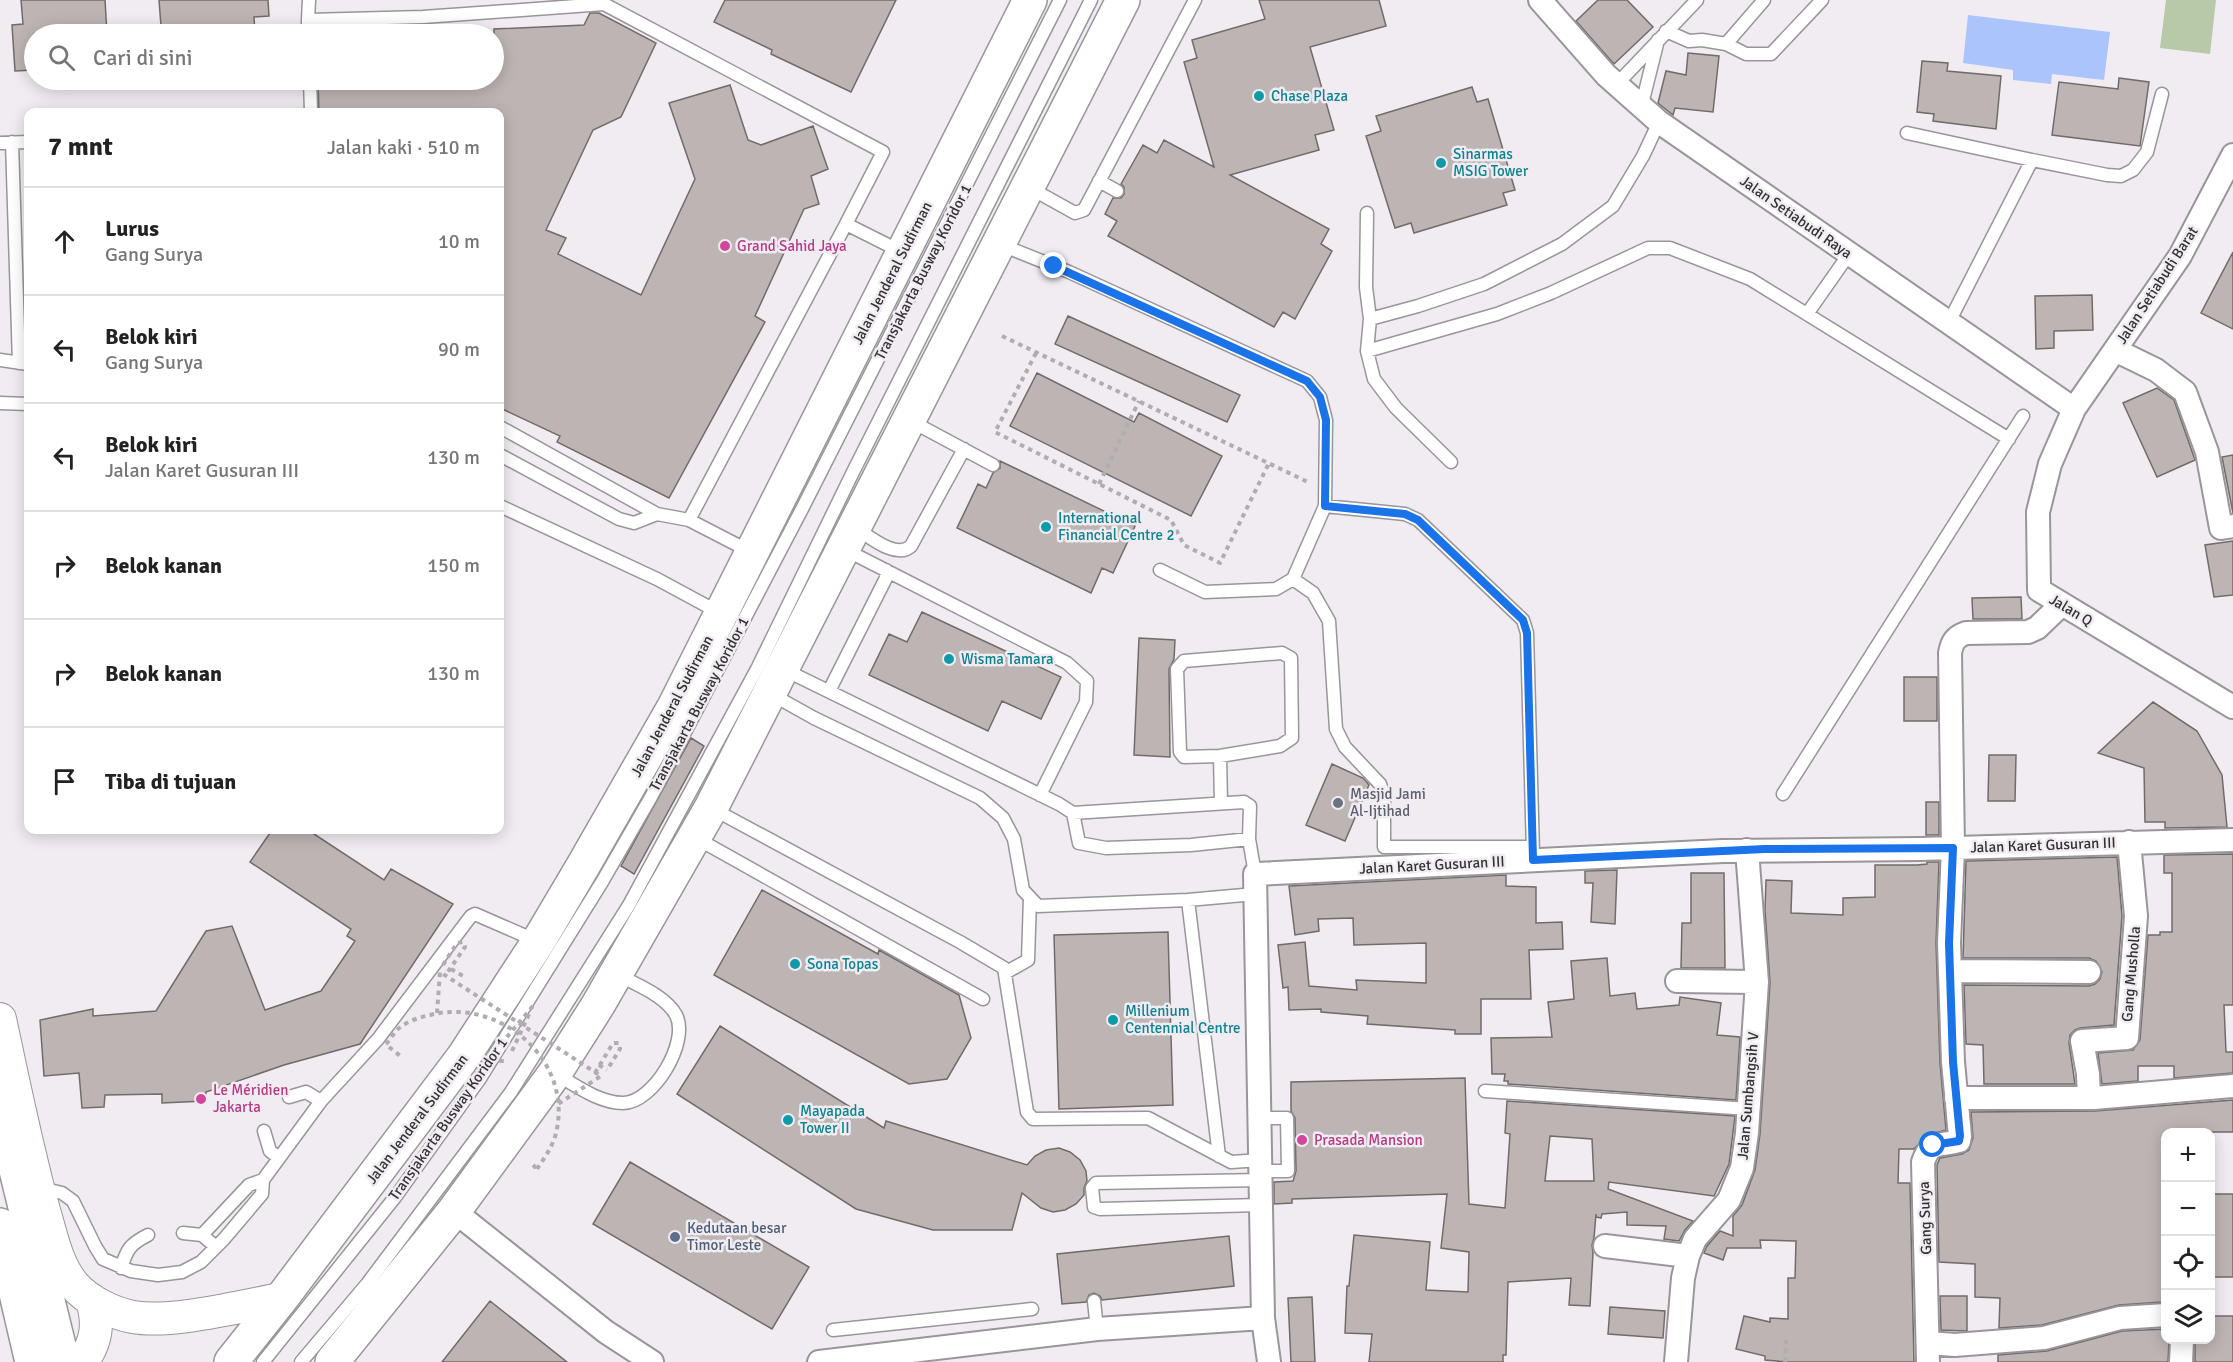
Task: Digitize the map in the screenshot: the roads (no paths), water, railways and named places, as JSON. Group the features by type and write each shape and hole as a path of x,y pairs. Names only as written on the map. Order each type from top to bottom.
{"main road":[{"name":"Jalan Jenderal Sudirman","path":"231,1362 464,1056 538,942 674,707 1030,0"},
{"path":"339,1354 556,1088 616,973 711,808 1123,0"},
{"path":"0,1105 63,1362"},
{"path":"0,1226 32,1362"},
{"path":"0,1269 21,1362"}],"street":[{"name":"Jalan Setiabudi Raya","path":"1540,0 1616,85 1659,122 2074,409"},
{"name":"Jalan Setiabudi Barat","path":"2074,409 2180,256 2233,155"},
{"path":"2115,350 2156,370 2185,392 2207,452 2222,528 2233,526"},
{"name":"Jalan Q","path":"2074,409 2050,464 2038,512 2039,590 2233,707"},
{"name":"Gang Surya","path":"1928,1352 1923,1162 1928,1149 1933,1145 1959,1141 1960,1131 1956,1098 1949,943 1953,848 1950,653 1952,643 1958,636 1966,633 2028,632 2042,624 2062,604"},
{"name":"Jalan Karet Gusuran III","path":"1255,884 1533,853 1953,848 2233,840"},
{"name":"Gang Musholla","path":"2089,1098 2088,1074 2082,1041 2127,1038 2136,916 2129,842"},
{"name":"Jalan Sumbangsih V","path":"1676,1362 1683,1278 1688,1256 1695,1239 1729,1200 1742,1168 1749,1109 1757,982 1747,850"},
{"path":"1255,884 1263,1318 1269,1362"},
{"path":"1950,971 2089,972"},
{"path":"1677,981 1757,982"},
{"path":"0,1019 38,1187 57,1254 74,1284 92,1300 133,1317 163,1318 281,1299"},
{"path":"1956,1098 2089,1098 2233,1086"},
{"path":"454,1211 606,1332 652,1362"},
{"path":"1605,1246 1688,1256"},
{"path":"82,1362 95,1337 98,1318 92,1300"},
{"path":"1928,1352 1955,1345 2044,1338 2120,1318 2161,1315"},
{"path":"819,1362 959,1353 1097,1329 1263,1318"},
{"path":"2181,1362 2182,1344"}],"lane":[{"path":"308,24 309,0"},
{"name":"Transjakarta Busway Koridor 1","path":"263,1362 396,1196 479,1080 613,863 802,509 1060,0"},
{"name":"Transjakarta Busway Koridor 1","path":"301,1362 367,1284 511,1092 629,905 758,667 848,482 1091,0"},
{"path":"1029,187 1075,213 1084,210 1195,0"},
{"path":"1616,85 1697,0"},
{"path":"1726,44 1764,0"},
{"path":"1662,35 1689,41 1726,44 1746,54 1771,54 1822,0"},
{"path":"308,20 423,16 603,4 883,152 689,520"},
{"path":"1641,108 1662,35"},
{"path":"310,90 311,108"},
{"path":"1907,133 2121,176 2133,170 2148,152 2162,94"},
{"path":"1370,319 1484,284 1562,244 1613,206 1643,156 1659,122"},
{"path":"0,360 24,364 6,143 24,142"},
{"path":"1949,322 2032,159"},
{"path":"1099,181 1117,191"},
{"path":"1367,213 1366,287 1370,319 1367,351 1374,379 1396,408 1451,462"},
{"path":"846,224 902,252"},
{"path":"998,244 1080,277 1307,381 1320,397 1326,420 1325,506 1293,579 1276,589 1205,592 1160,570"},
{"path":"1367,351 1497,314 1551,293 1648,248 1670,248 1750,279 2009,440"},
{"path":"1807,314 1849,254"},
{"path":"0,403 24,404"},
{"path":"1782,794 2023,416"},
{"path":"908,420 993,465"},
{"path":"504,429 657,514 689,520 753,552"},
{"path":"849,538 885,546 900,552 906,551 911,546 964,449"},
{"path":"504,457 619,519 634,523 657,514"},
{"path":"1293,579 1313,593 1329,621 1336,729 1345,747 1380,784 1384,797 1384,847 1533,853 1527,633 1523,620 1418,520 1405,514 1325,506"},
{"path":"504,508 657,579 721,613"},
{"path":"849,538 885,570 1067,663 1087,681 1086,702 1040,795"},
{"path":"827,690 831,687 886,578 885,570"},
{"path":"1282,653 1291,658 1292,738 1280,746 1220,756 1184,757 1180,752 1177,669 1184,661 1282,653"},
{"path":"776,681 827,690 1073,813 1244,802 1250,806 1249,839 1255,884 1188,900 1038,906 1023,890 1014,839 1003,818 980,798 814,718 776,681"},
{"path":"1220,756 1221,803"},
{"path":"711,808 1004,968 1027,1112 1033,1119 1148,1118 1230,1162 1261,1170"},
{"path":"1073,813 1079,843 1106,848 1191,845 1249,839"},
{"path":"695,837 984,999"},
{"path":"1005,973 1029,960 1030,898"},
{"path":"1188,900 1219,1156"},
{"path":"38,1187 62,1193 73,1201 104,1258 131,1271 158,1275 182,1272 201,1262 262,1194 263,1180 321,1101 378,1039 471,916 476,914 538,942"},
{"path":"556,1088 623,1103 636,1100 658,1083 672,1057 681,1030 676,1015 662,999 616,973"},
{"path":"1485,1091 1749,1109"},
{"path":"289,1097 306,1092 321,1101"},
{"path":"264,1131 270,1151 279,1158"},
{"path":"1261,1170 1096,1183 1092,1188 1094,1207 1100,1209 1261,1205"},
{"path":"202,1235 249,1185 263,1180"},
{"path":"183,1233 202,1235 216,1247"},
{"path":"121,1268 133,1242 148,1235"},
{"path":"281,1299 336,1271"},
{"path":"339,1354 367,1284"},
{"path":"1094,1301 1097,1329"},
{"path":"833,1330 1032,1309"}],"water":[{"path":"1968,15 2110,32 2104,80 2052,74 2051,84 2013,80 2013,70 1963,63"}],"place":[{"name":"Chase Plaza","path":"1259,96"},
{"name":"Sinarmas MSIG Tower","path":"1441,163"},
{"name":"Grand Sahid Jaya","path":"725,246"},
{"name":"International Financial Centre 2","path":"1046,527"},
{"name":"Wisma Tamara","path":"949,659"},
{"name":"Masjid Jami Al-Ijtihad","path":"1338,803"},
{"name":"Sona Topas","path":"795,964"},
{"name":"Millenium Centennial Centre","path":"1113,1020"},
{"name":"Le Méridien Jakarta","path":"201,1099"},
{"name":"Mayapada Tower II","path":"788,1120"},
{"name":"Prasada Mansion","path":"1302,1140"},
{"name":"Kedutaan besar Timor Leste","path":"675,1237"}]}
